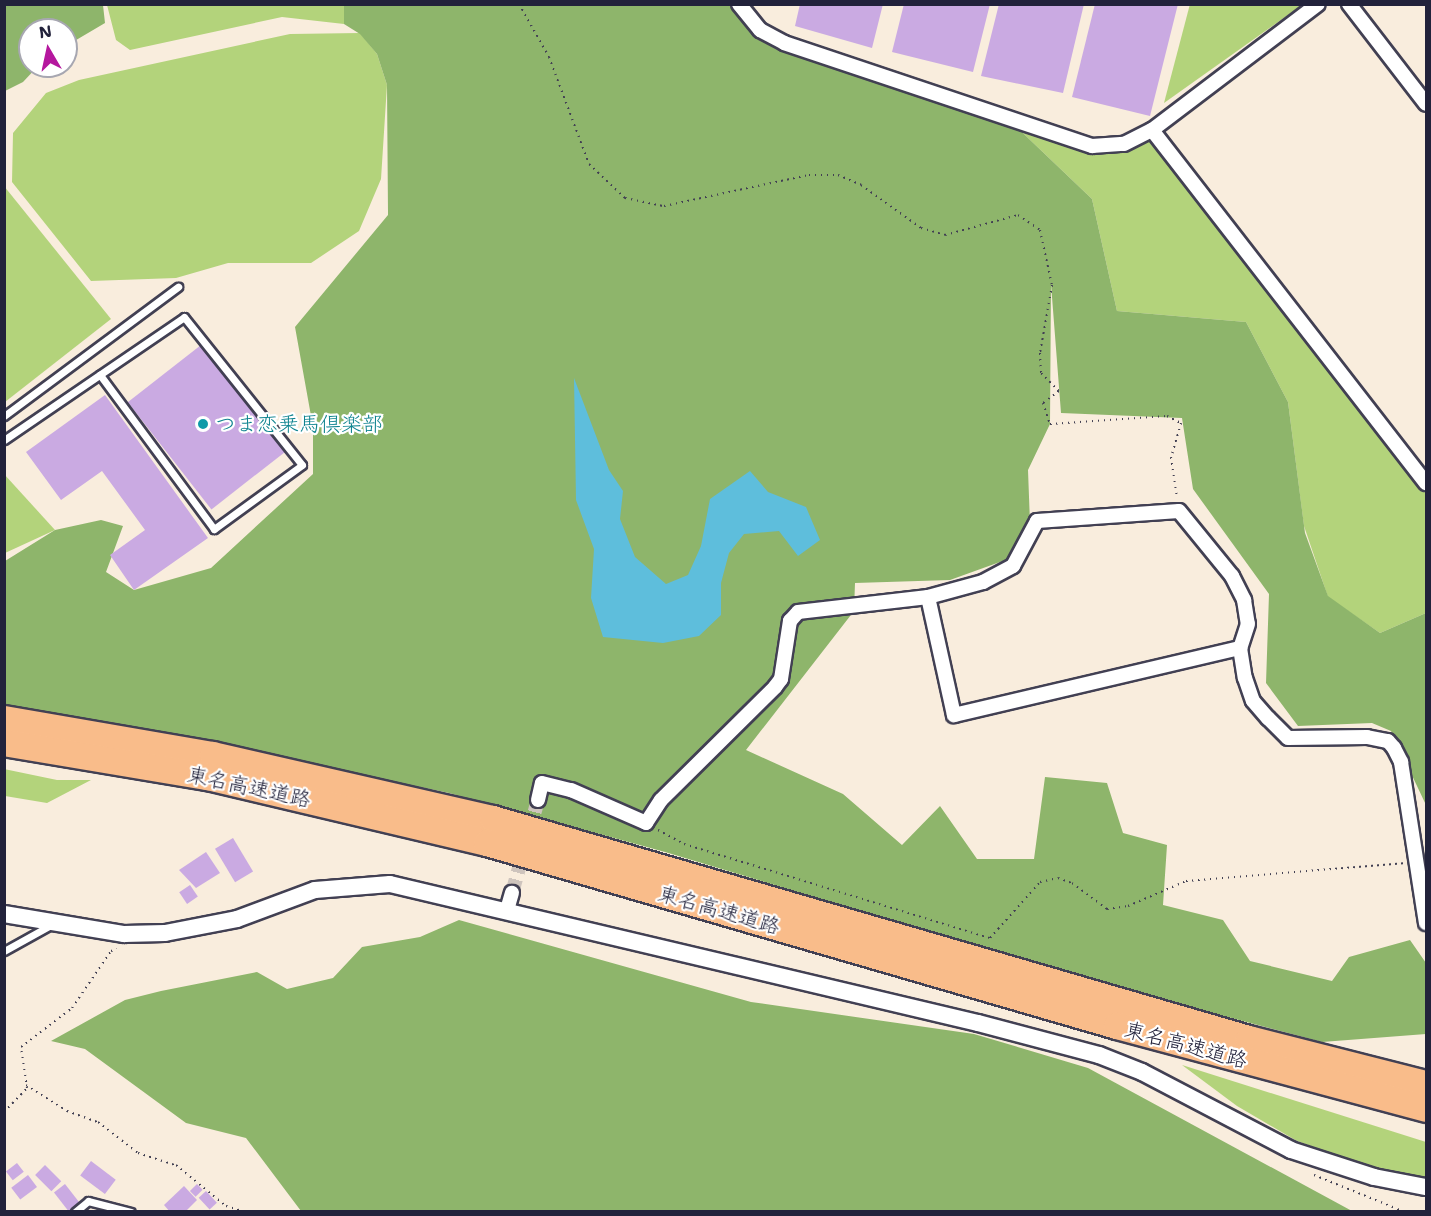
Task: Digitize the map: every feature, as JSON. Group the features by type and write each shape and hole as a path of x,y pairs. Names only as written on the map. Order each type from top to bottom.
{"highway":[{"name":"東名高速道路","path":"4,719 213,754 493,819 1249,1039 1426,1084"},
{"name":"東名高速道路","path":"4,743 208,777 487,843 1129,1029 1426,1109"}],"street":[{"path":"739,4 760,30 784,43 1092,146 1124,144 1152,130 1318,4"},
{"path":"1349,4 1426,104"},
{"path":"1152,130 1426,483"},
{"path":"537,800 542,783 571,790 646,823 661,800 781,679 790,621 798,612 928,597 983,582 1013,566 1036,521 1179,511 1232,576 1244,600 1248,624 1240,648 1253,701 1288,738 1367,736 1388,741 1394,748 1401,762 1426,923"},
{"path":"928,597 954,715 1240,648"},
{"path":"4,914 124,934 202,928 315,890 350,885 390,884 507,910 1099,1055 1142,1072 1291,1150 1374,1177 1426,1187"},
{"path":"507,910 512,893"}],"lane":[{"path":"4,416 178,287"},
{"path":"4,440 184,317 302,465 214,529 100,375"},
{"path":"4,951 54,923"},
{"path":"75,1212 88,1201 131,1212"}],"path":[{"path":"519,4 549,57 589,164 625,198 664,206 778,180 838,175 861,185 921,228 945,235 1018,215 1041,230 1052,285 1040,352 1041,373 1059,391 1043,403 1050,424 1167,416 1181,423 1171,457 1179,511"},
{"path":"646,823 684,844 990,938 1040,882 1058,878 1072,884 1107,909 1128,906 1186,881 1311,869 1355,870 1418,861"},
{"path":"4,1112 26,1085 21,1047 72,1008 111,951 122,947"},
{"path":"26,1085 67,1111 98,1122 138,1153 176,1165 226,1206 246,1212"},
{"path":"1312,1174 1405,1212"}],"green space":[{"path":"1190,4 1302,4 1302,5 1164,103"},
{"path":"4,5 103,5 105,23 78,39 78,18 18,18 18,78 27,78 5,91"},
{"path":"107,5 344,5 344,24 282,17 130,50 116,40"},
{"path":"344,5 742,5 744,11 837,61 1007,118 1092,199 1117,311 1246,322 1288,402 1305,533 1328,596 1380,633 1426,613 1426,805 1391,731 1372,723 1298,726 1266,683 1269,594 1193,489 1182,418 1061,413 1051,284 1050,424 1028,470 1030,523 1011,558 950,580 855,583 854,611 746,750 843,794 902,845 940,806 977,859 1034,859 1045,777 1107,783 1123,833 1167,845 1163,905 1223,920 1250,961 1332,981 1349,957 1410,940 1426,963 1426,1034 1322,1042 1114,987 665,852 449,793 110,722 5,713 5,561 55,530 101,520 123,526 106,572 134,590 211,568 313,474 313,427 295,327 388,215 387,85 377,54 360,34 344,24"},
{"path":"360,33 377,54 387,85 381,179 359,231 311,263 228,263 176,278 91,281 12,182 13,133 46,93 79,80 290,34"},
{"path":"1007,118 1092,146 1152,130 1426,483 1426,613 1380,633 1328,597 1304,526 1288,402 1246,322 1117,311 1092,199"},
{"path":"4,186 111,319 5,402 4,402"},
{"path":"4,474 55,530 5,553 4,553"},
{"path":"4,769 57,780 91,780 47,803 5,796"},
{"path":"459,920 751,1002 974,1034 1088,1068 1352,1211 301,1211 246,1138 186,1123 85,1049 51,1041 125,1000 161,991 257,972 287,989 333,978 362,947 420,937"},
{"path":"1182,1065 1426,1142 1426,1179 1367,1166 1297,1141 1237,1106"}],"water":[{"path":"574,378 609,470 623,491 620,519 635,557 666,584 688,575 701,546 710,499 750,471 768,492 806,507 820,540 798,556 779,531 744,534 729,553 721,583 721,615 699,636 663,643 603,637 591,598 594,549 576,500"}],"building":[{"path":"800,4 883,4 872,48 795,26"},
{"path":"904,4 990,4 973,72 892,52"},
{"path":"999,4 1084,4 1063,93 981,76"},
{"path":"1095,4 1178,4 1150,116 1072,97"},
{"name":"つま恋乗馬倶楽部","path":"201,345 285,452 211,509 128,402"},
{"path":"105,395 208,538 134,590 110,555 145,530 102,471 61,500 26,452"},
{"path":"233,838 253,871 235,882 215,849"},
{"path":"206,852 220,873 196,888 179,870"},
{"path":"190,885 198,897 187,904 179,892"},
{"path":"91,1161 116,1180 105,1194 80,1175"},
{"path":"17,1163 24,1172 13,1180 6,1172"},
{"path":"45,1165 61,1181 51,1191 35,1175"},
{"path":"28,1175 37,1187 20,1200 11,1188"},
{"path":"65,1184 80,1203 69,1212 54,1193"},
{"path":"197,1184 203,1190 196,1197 190,1191"},
{"path":"184,1186 197,1200 185,1212 170,1212 164,1205"},
{"path":"206,1191 217,1203 210,1210 199,1198"}],"tunnel":[{"path":"512,893 538,800"}],"place":[{"name":"つま恋乗馬倶楽部","path":"203,424"}]}
